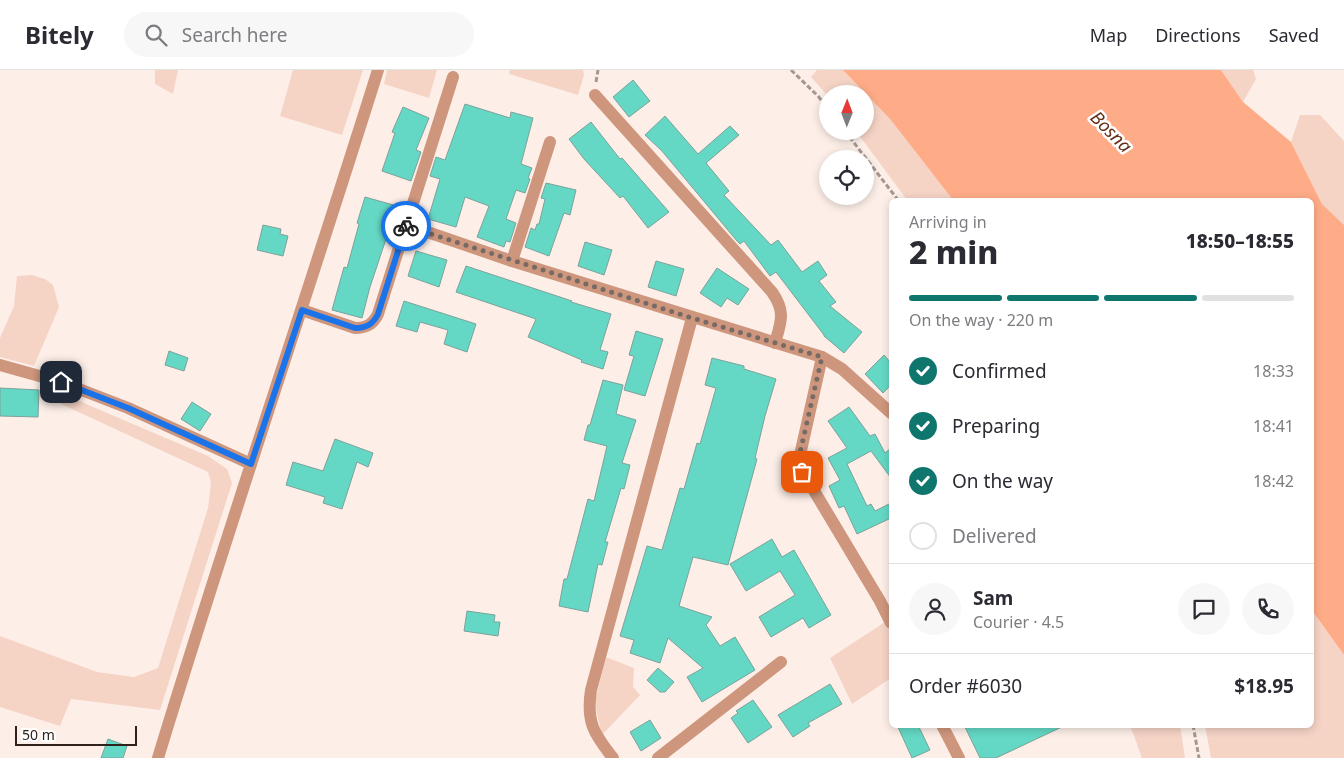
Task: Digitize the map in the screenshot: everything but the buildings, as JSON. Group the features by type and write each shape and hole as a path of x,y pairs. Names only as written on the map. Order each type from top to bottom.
{"street":[{"path":"158,758 378,70"},
{"path":"302,310 355,328 363,328 370,325 378,314 453,77"},
{"path":"595,95 772,292 781,306 782,313 782,320 775,343"},
{"path":"512,261 550,142"},
{"path":"407,225 512,261 822,357 842,369 889,411"},
{"path":"613,758 590,724 591,690 692,318"},
{"path":"822,357 798,464 875,592 889,619"},
{"path":"0,365 61,382 128,408 251,464"},
{"path":"658,758 781,662"},
{"path":"944,728 959,758"}],"path":[{"path":"791,70 819,97"},
{"path":"852,140 896,198"},
{"path":"1194,728 1199,758"}],"shaded area":[{"path":"155,70 178,70 173,94 155,84"},
{"path":"293,70 363,70 342,135 280,116"},
{"path":"387,70 437,70 429,98 384,84"},
{"path":"510,70 583,70 584,75 578,95 509,74"},
{"path":"817,70 843,70 857,85 819,85 811,77"},
{"path":"1221,70 1253,70 1256,79 1243,102"},
{"path":"874,102 890,119 951,198 906,198 874,155 874,150 870,150 863,140 874,140"},
{"path":"1300,115 1320,115 1344,141 1344,225 1322,204 1291,142"},
{"path":"32,275 45,279 53,285 59,307 34,366 0,357 0,338 14,306 17,276"},
{"path":"65,395 208,456 227,469 232,483 160,710 71,699 60,726 0,707 0,636 97,672 134,677 158,668 208,508 211,482 208,472 59,403"},
{"path":"1314,613 1344,655 1344,758 1211,758 1206,728 1314,728"},
{"path":"885,622 889,631 889,679 852,704 830,658"},
{"path":"606,657 634,668 633,687 640,695 602,735 595,701"},
{"path":"1131,728 1180,728 1185,758 1142,758"}],"water":[{"name":"Bosna","path":"843,70 1221,70 1243,102 1291,142 1322,204 1344,225 1344,655 1314,613 1314,198 951,198 890,119 874,102 874,85 857,85"}],"way so far":[{"path":"406,226 692,318 822,357 799,457 798,464 802,472"}],"route":[{"path":"61,382 128,408 251,464 302,310 355,328 363,328 370,325 378,314 406,226"}]}
